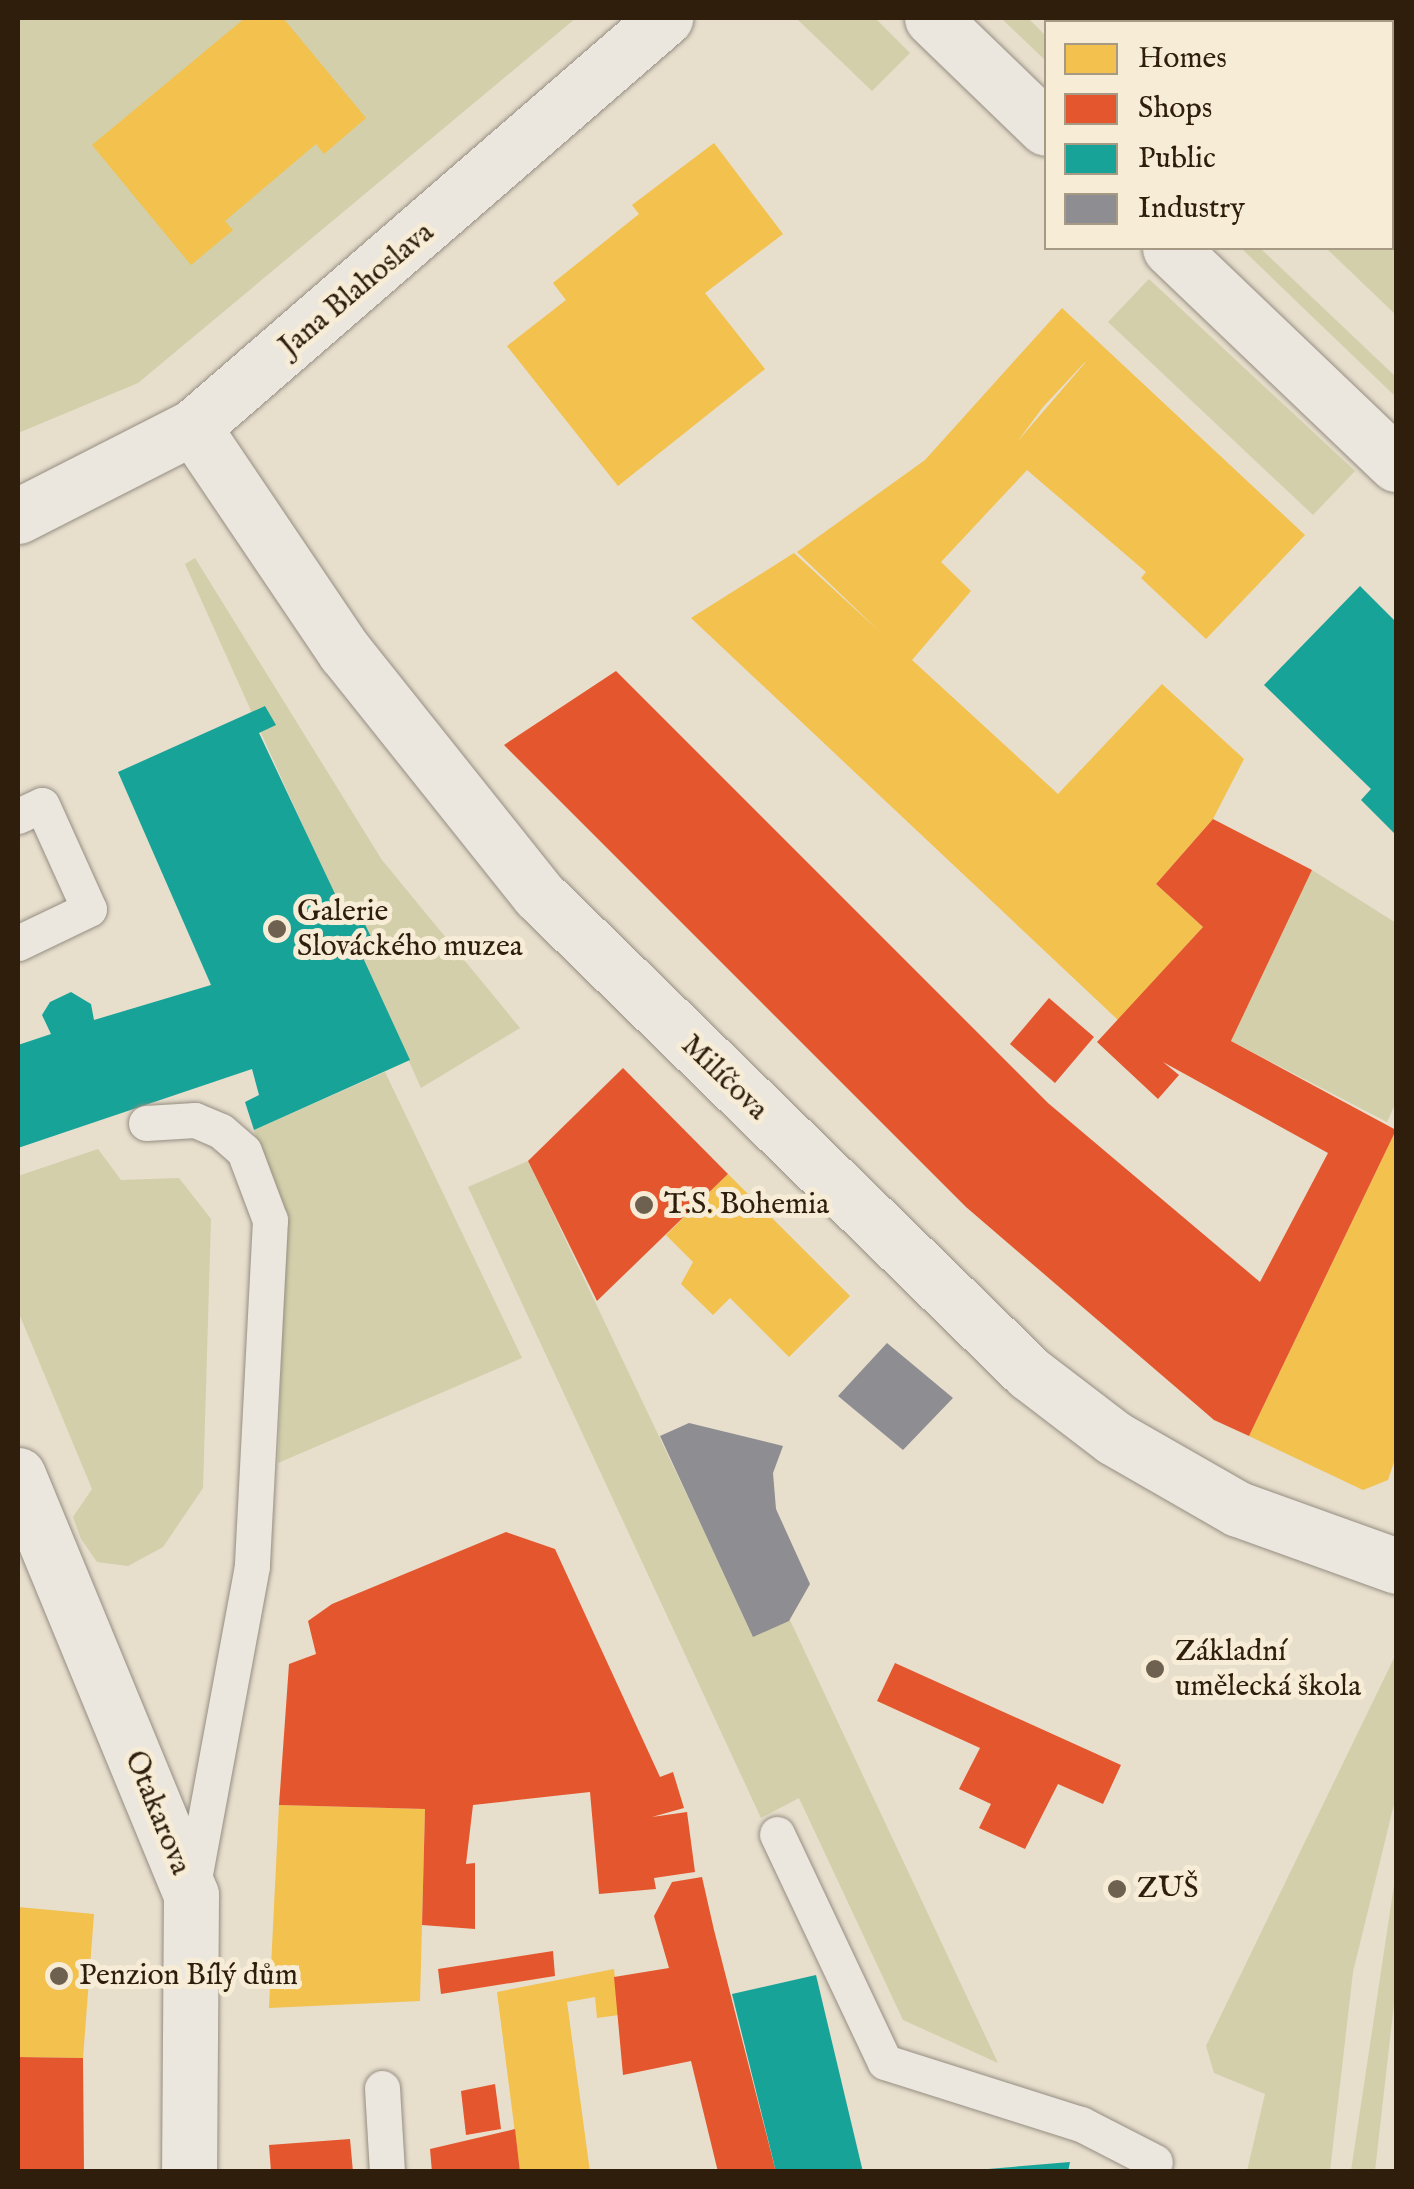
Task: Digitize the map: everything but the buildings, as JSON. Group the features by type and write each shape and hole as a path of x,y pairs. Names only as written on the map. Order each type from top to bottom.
{"street":[{"name":"Jana Blahoslava","path":"18,516 193,427 665,18"},
{"path":"932,18 1044,126"},
{"path":"1172,250 1396,464"},
{"name":"Milíčova","path":"193,427 356,667 539,894 1029,1373 1114,1438 1238,1508 1396,1566"},
{"name":"Otakarova","path":"18,1475 191,1895 190,2172"}],"lane":[{"path":"18,816 42,804 89,909 18,943"},
{"path":"146,1123 195,1120 221,1131 244,1152 270,1220 252,1566 191,1895"},
{"path":"777,1834 885,2062 1081,2124 1155,2162"},
{"path":"382,2088 387,2172"}],"shaded area":[{"path":"18,18 576,18 138,383 18,433"},
{"path":"796,18 875,18 910,53 872,91"},
{"path":"1001,18 1028,18 1044,34 1044,59"},
{"path":"1091,18 1288,20 1094,20"},
{"path":"1286,18 1396,18 1396,124 1394,20"},
{"path":"1394,122 1396,124 1396,315 1328,250 1394,250"},
{"path":"1243,250 1262,250 1396,377 1396,397"},
{"path":"1149,279 1355,471 1313,515 1108,322"},
{"path":"195,558 382,860 520,1028 421,1088 185,564"},
{"path":"1312,870 1396,923 1396,1102 1387,1122 1231,1041"},
{"path":"385,1072 522,1358 278,1463 285,1233 254,1130"},
{"path":"98,1149 121,1180 179,1178 211,1219 203,1488 163,1547 128,1566 97,1562 81,1539 73,1517 92,1489 18,1311 18,1176"},
{"path":"528,1161 752,1632 788,1616 998,2063 903,2020 799,1798 761,1818 468,1187"},
{"path":"1396,1654 1396,1796 1353,1972 1330,2171 1247,2171 1265,2094 1214,2073 1206,2046"},
{"path":"1396,1872 1396,1986 1375,2171 1351,2171"}],"place":[{"name":"Galerie Slováckého muzea","path":"277,929"},
{"name":"T.S. Bohemia","path":"644,1205"},
{"name":"Základní umělecká škola","path":"1155,1669"},
{"name":"ZUŠ","path":"1117,1889"},
{"name":"Penzion Bílý dům","path":"59,1976"}]}
